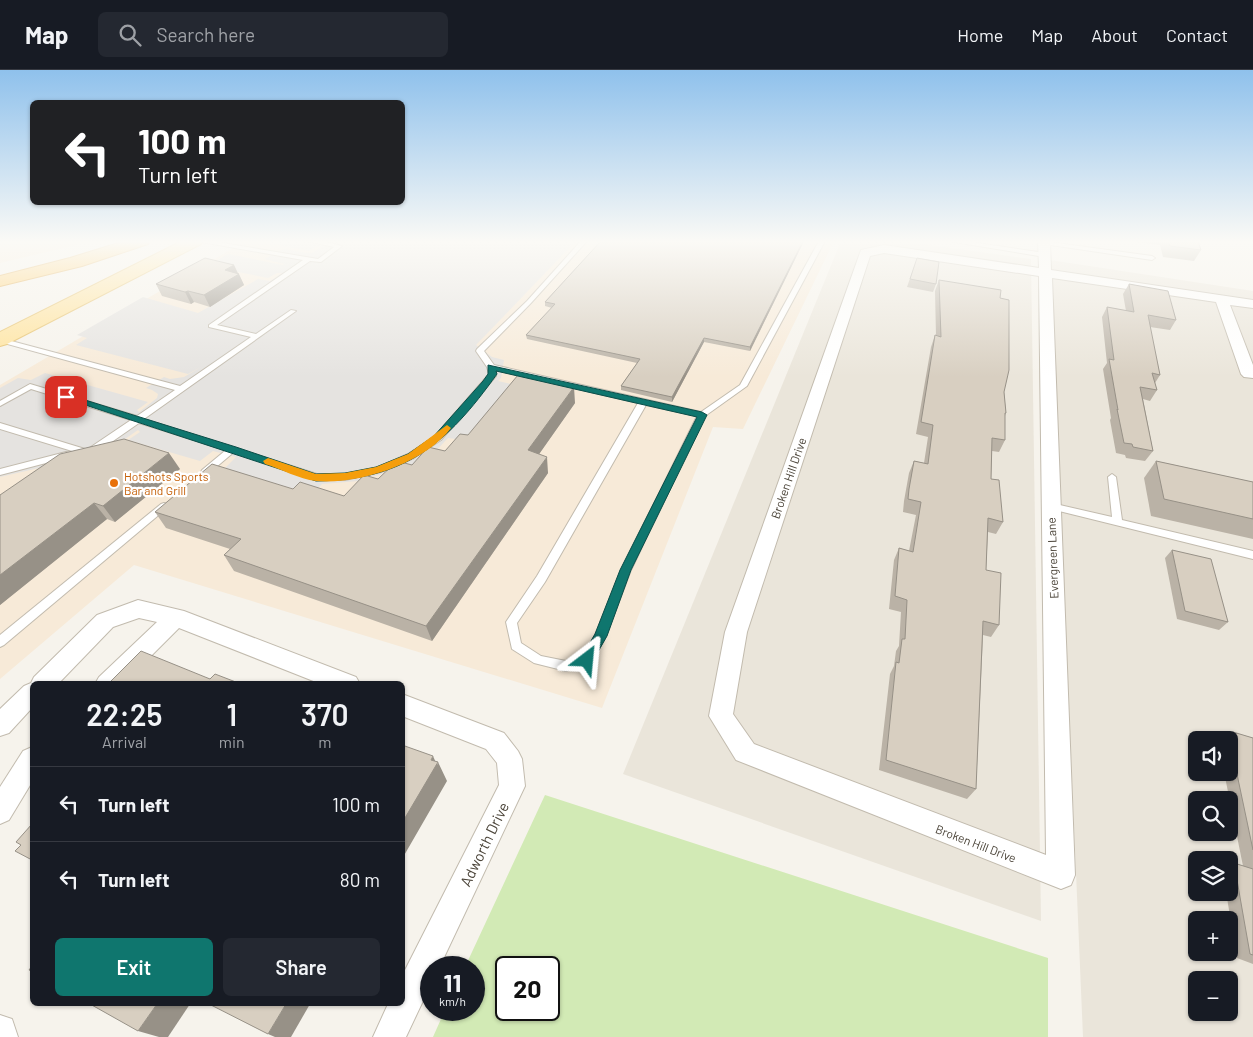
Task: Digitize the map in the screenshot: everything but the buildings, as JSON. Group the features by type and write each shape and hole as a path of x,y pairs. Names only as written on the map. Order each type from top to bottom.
{"main road":[{"path":"32,305 73,286"},
{"path":"0,340 107,286"}],"street":[{"name":"Broken Hill Drive","path":"854,286 736,632 721,716 745,752 1061,876"},
{"name":"Evergreen Lane","path":"1045,286 1061,876"},
{"name":"Broken Hill Drive","path":"1173,286 1221,299 1253,304"},
{"path":"1221,299 1249,374"},
{"path":"45,681 105,621 138,609 176,616 340,681"},
{"path":"110,681 176,616"},
{"path":"0,725 30,695"},
{"name":"Adworth Drive","path":"405,706 495,741 510,759 512,786 405,1004"},
{"path":"0,811 30,762"},
{"name":"Adworth Drive","path":"389,1037 404,1006"},
{"path":"0,1031 2,1037"}],"lane":[{"path":"256,336 211,326 269,286"},
{"path":"0,404 30,386 233,449 316,477 345,477 378,470 411,456 438,438 493,374 491,367 480,351 543,286"},
{"path":"643,402 541,579 511,622 516,646 538,660 566,666 587,660 600,636 626,570 702,415 743,386 797,286"},
{"path":"0,472 100,446 292,311"},
{"path":"0,340 182,388"},
{"path":"491,367 702,415"},
{"path":"0,426 82,451"},
{"path":"195,480 233,449"},
{"path":"1112,476 1117,522"},
{"path":"0,642 173,499"},
{"path":"1051,506 1253,555"}],"shaded area":[{"path":"168,286 812,286 743,429 713,427 602,708 134,565 0,679 0,385"},
{"path":"245,286 533,286 476,345 492,357 504,360 501,378 498,381 511,384 464,440 448,438 432,455 421,462 359,481 322,484 312,494 224,469 236,457 213,451 200,461 128,440 140,432 138,430 115,446 95,455 0,477 0,388 18,378 31,380 45,373 148,402 137,410 139,412 157,398 158,394 146,388 164,377 170,379 184,377 201,367 188,374 76,345 87,338 77,335 143,297 198,313"},
{"path":"823,286 1031,286 1041,921 623,774"},
{"path":"1051,286 1221,286 1253,291 1253,1037 1083,1037"}],"green space":[{"path":"545,795 1048,958 1048,1037 433,1037 440,1021 485,1021 485,956 470,956"}],"slow traffic":[{"path":"268,461 316,477 345,477 378,470 411,456 438,438 447,428"}],"place":[{"name":"Hotshots Sports Bar and Grill","path":"114,483"}],"route":[{"path":"66,397 316,477 345,477 378,470 411,456 438,438 478,394 493,374 491,367 702,415 626,570 600,636 587,660"}]}
